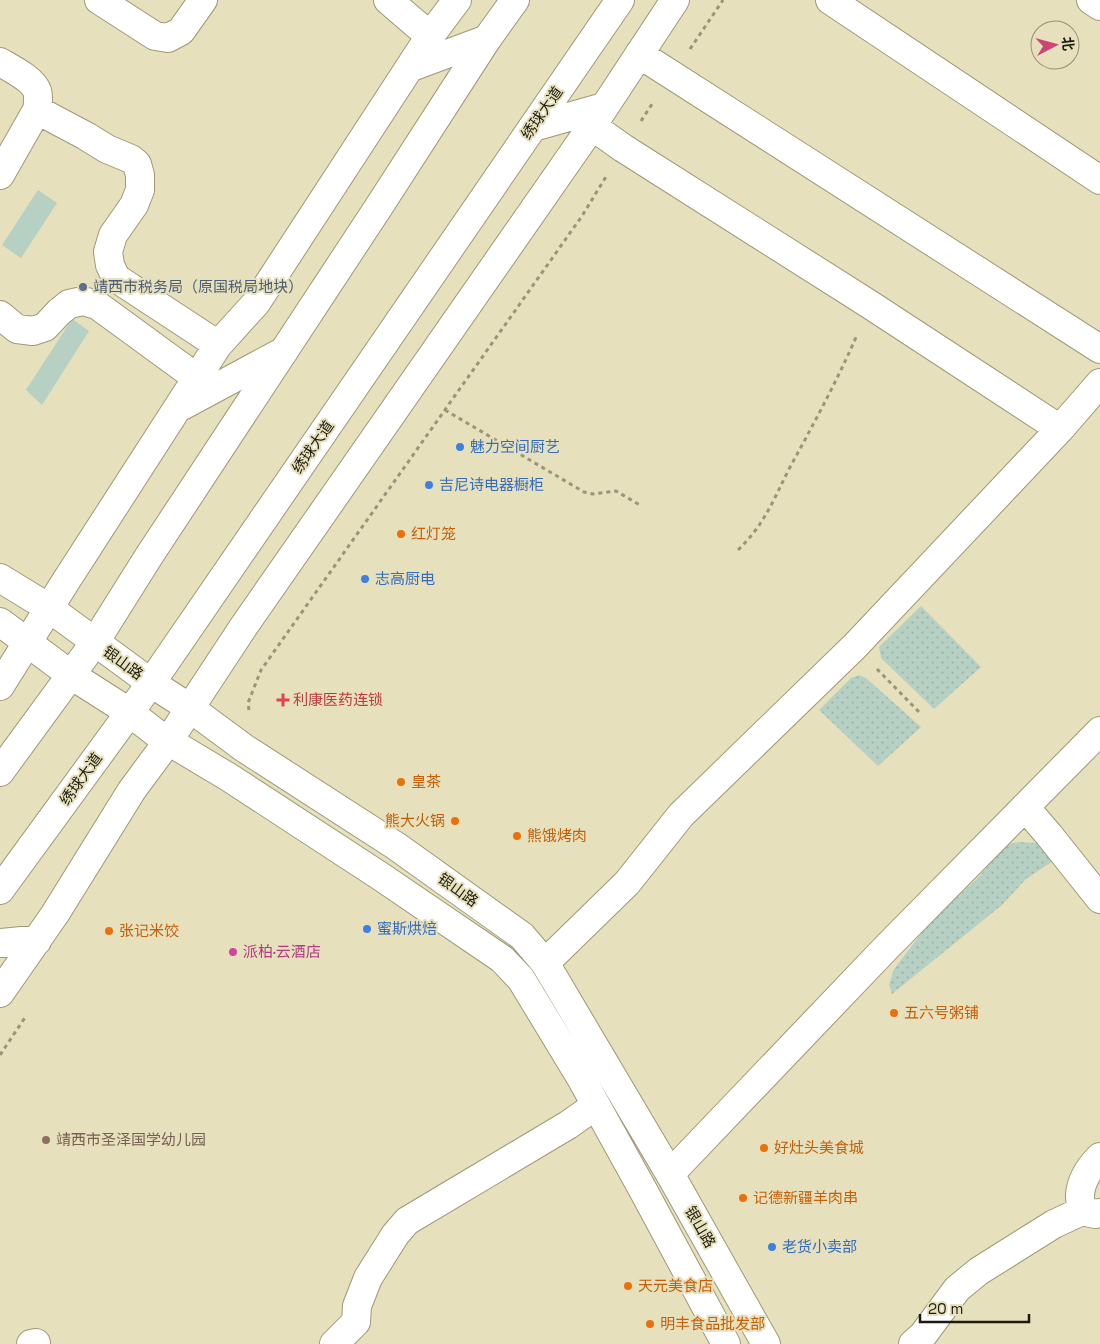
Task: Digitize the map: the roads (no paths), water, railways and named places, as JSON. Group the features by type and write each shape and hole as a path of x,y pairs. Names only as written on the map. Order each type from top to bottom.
{"street":[{"path":"99,0 155,36 168,38 182,31 203,0"},
{"path":"388,0 430,36"},
{"path":"0,772 95,642 149,556 515,0"},
{"name":"绣球大道","path":"0,890 151,683 620,0"},
{"path":"0,993 37,941 132,790 169,740 244,626 598,117 675,0"},
{"path":"830,0 1100,180"},
{"path":"1090,0 1100,6"},
{"path":"0,686 218,345 256,303 430,36 450,2"},
{"path":"409,68 487,40"},
{"path":"639,54 1100,349"},
{"path":"0,62 32,82 37,90 38,101 37,110 0,175"},
{"path":"37,110 137,164 140,175 140,190 134,205 113,235 108,252 110,265 116,278 218,345"},
{"path":"533,127 598,117"},
{"path":"598,117 623,148 870,304 1060,429"},
{"path":"97,305 116,278"},
{"path":"0,315 17,329 33,331 45,327 59,312 70,304 82,301 97,305 197,378"},
{"path":"179,407 284,351"},
{"path":"544,963 627,884 681,815 855,646 1060,429 1100,383"},
{"name":"银山路","path":"0,578 49,608 244,748 396,846 522,936 544,963 670,1174 766,1344"},
{"name":"银山路","path":"0,622 72,675 129,712 160,736 230,778 502,959 521,979 581,1078 595,1106 644,1190 726,1344"},
{"path":"670,1174 884,950 1100,731"},
{"path":"1025,808 1100,899"},
{"path":"0,943 37,941"},
{"path":"334,1344 356,1322 357,1306 368,1278 395,1235 407,1221 568,1125 595,1106"},
{"path":"913,1344 923,1335 957,1289 979,1271 1054,1224 1091,1212 1080,1197 1082,1183 1100,1157"}],"place":[{"name":"靖西市税务局（原国税局地块）","path":"83,287"},
{"name":"魅力空间厨艺","path":"460,447"},
{"name":"吉尼诗电器橱柜","path":"429,485"},
{"name":"红灯笼","path":"401,534"},
{"name":"志高厨电","path":"365,579"},
{"name":"利康医药连锁","path":"283,700"},
{"name":"皇茶","path":"401,782"},
{"name":"熊大火锅","path":"455,821"},
{"name":"熊饿烤肉","path":"517,836"},
{"name":"蜜斯烘焙","path":"367,929"},
{"name":"张记米饺","path":"109,931"},
{"name":"派柏·云酒店","path":"233,952"},
{"name":"五六号粥铺","path":"894,1013"},
{"name":"靖西市圣泽国学幼儿园","path":"46,1140"},
{"name":"好灶头美食城","path":"764,1148"},
{"name":"记德新疆羊肉串","path":"743,1198"},
{"name":"老货小卖部","path":"772,1247"},
{"name":"天元美食店","path":"628,1286"},
{"name":"明丰食品批发部","path":"650,1324"}]}
